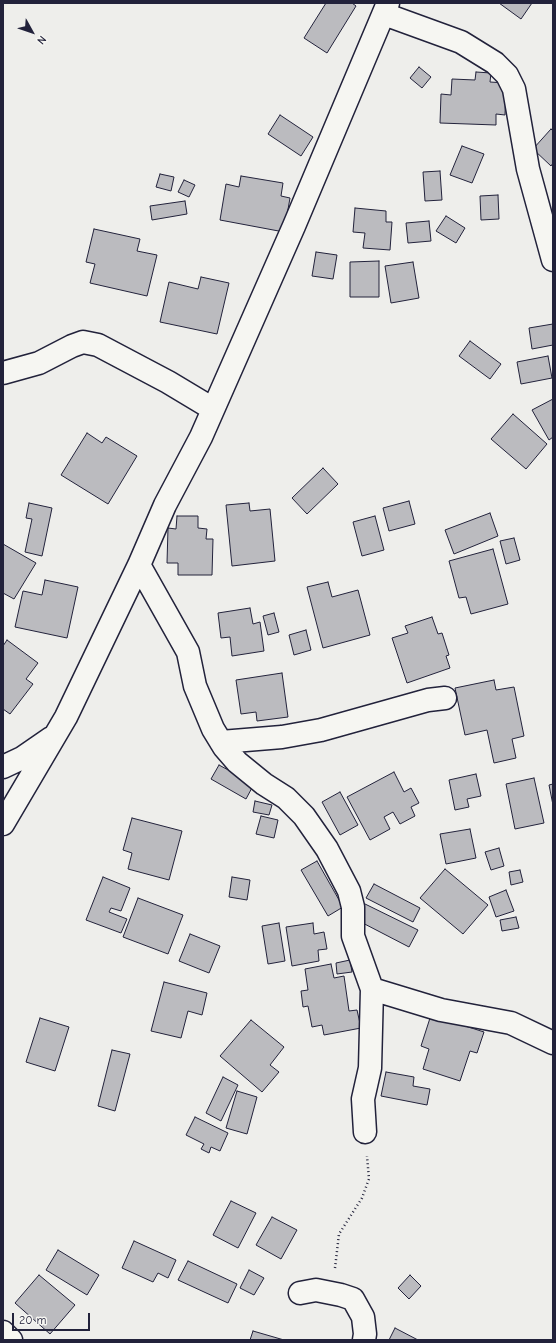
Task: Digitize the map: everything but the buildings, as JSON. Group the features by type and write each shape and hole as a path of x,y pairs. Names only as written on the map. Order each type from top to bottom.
{"street":[{"path":"3,824 66,717 139,566 165,505 213,410 386,9 462,42 495,63 507,75 514,89 528,169 553,260"},
{"path":"3,373 39,363 83,342 98,345 168,382 213,410"},
{"path":"139,566 188,652 195,686 213,729 221,742 237,762 264,784 286,798 304,816 327,849 349,891 353,907 353,936 372,989 370,1068 363,1099 365,1132"},
{"path":"221,742 282,737 321,730 428,700 445,698"},
{"path":"3,766 22,758 56,735"},
{"path":"372,989 441,1010 511,1023 553,1043"},
{"path":"300,1293 316,1290 353,1299 362,1317 365,1334 364,1340"},
{"path":"3,1332 11,1340"}],"path":[{"path":"333,1293 340,1234 362,1198 369,1179 365,1132"}]}
